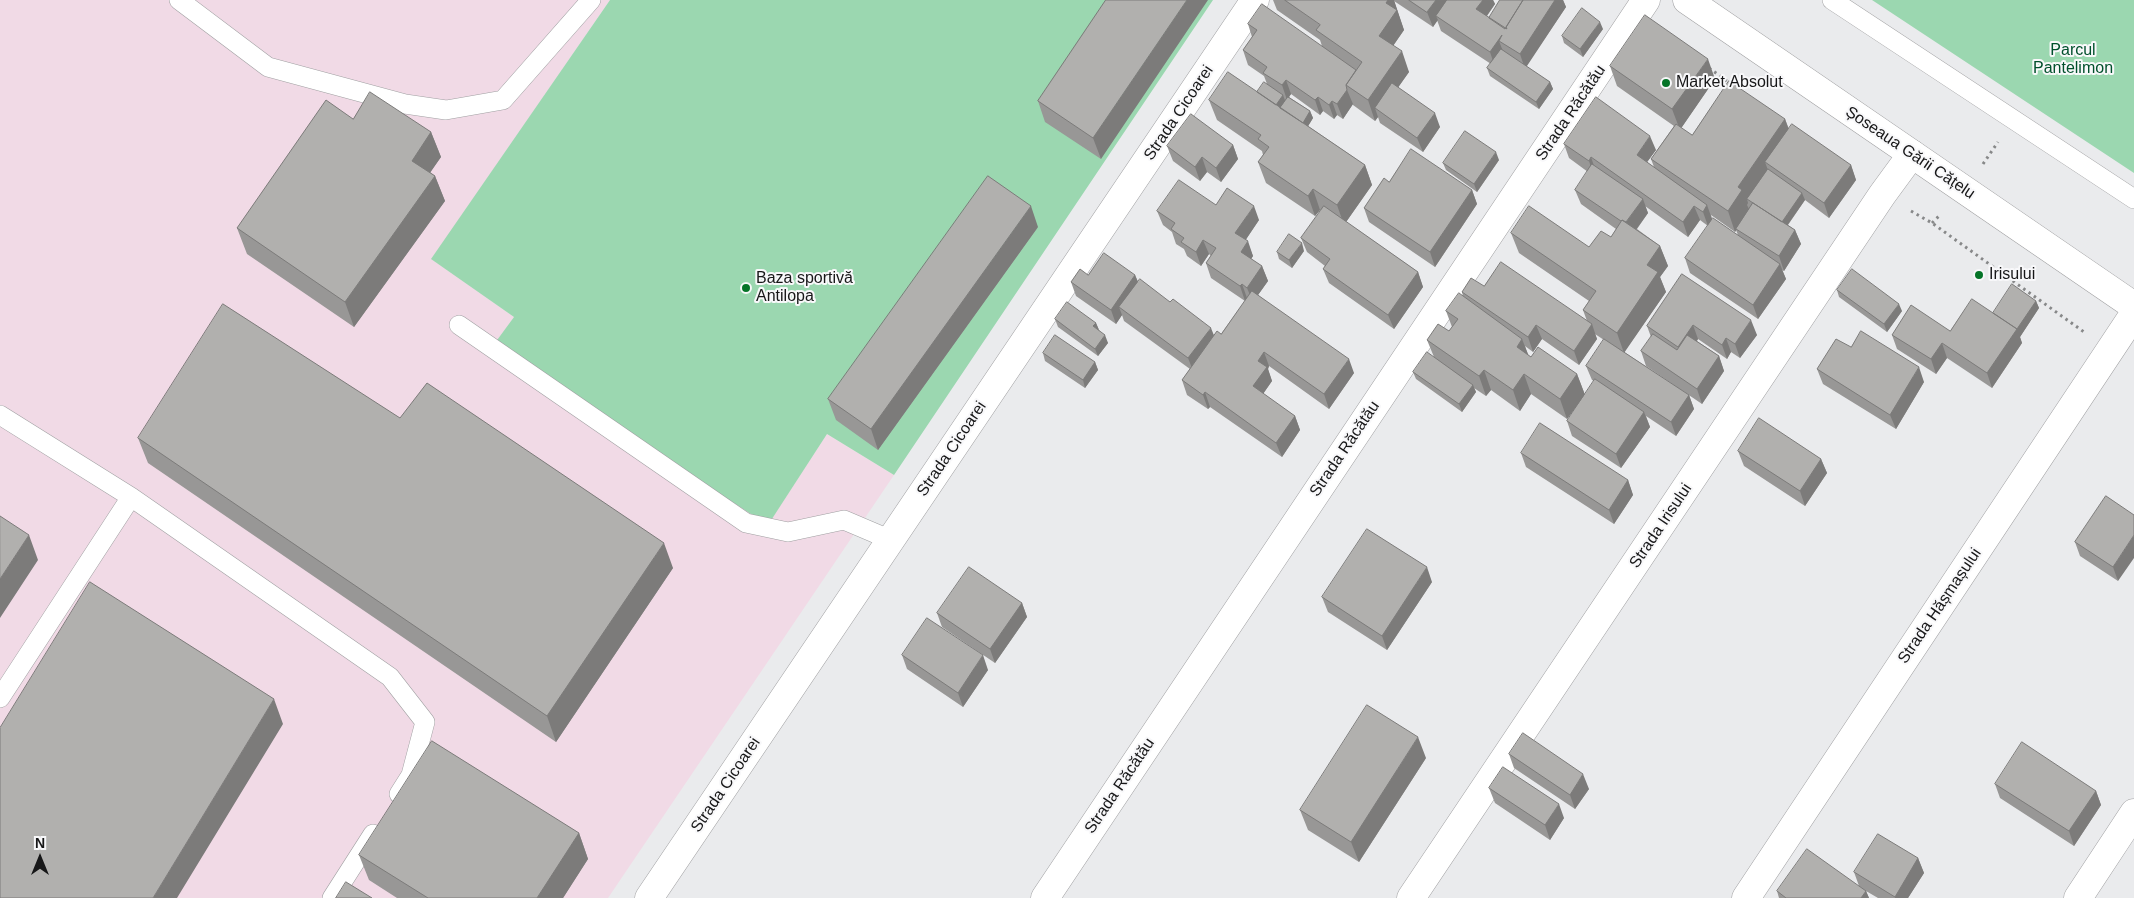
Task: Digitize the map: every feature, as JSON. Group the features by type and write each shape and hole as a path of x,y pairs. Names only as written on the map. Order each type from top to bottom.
{"street":[{"name":"Strada Cicoarei","path":"649,898 1255,0"},
{"name":"Strada Răcătău","path":"1045,898 1646,0"},
{"name":"Șoseaua Gării Cățelu","path":"1687,0 2134,306"},
{"name":"Strada Irisului","path":"1412,898 1877,203 1912,154"},
{"name":"Strada Hășmașului","path":"1746,898 2134,314"},
{"path":"2078,898 2134,813"}],"lane":[{"path":"179,0 268,67 405,104 446,110 502,100 591,0"},
{"path":"1832,0 2134,198"},
{"path":"459,325 746,523 788,532 844,520 891,540"},
{"path":"0,415 131,497 390,677 425,722 411,775 332,898"},
{"path":"0,698 131,497"}],"shaded area":[{"path":"0,0 610,0 432,259 514,317 493,347 768,524 827,434 894,475 608,898 0,898"}],"green space":[{"name":"Baza sportivă Antilopa","path":"610,0 1213,0 894,475 827,434 768,525 492,347 514,317 431,259"},
{"name":"Parcul Pantelimon","path":"1872,0 2134,0 2134,173"}],"building":[{"path":"1106,0 1187,0 1093,138 1038,101"},
{"path":"1285,0 1388,0 1386,3 1397,10 1379,36 1402,51 1368,100 1346,85 1362,62 1316,30 1320,25"},
{"path":"1409,0 1436,0 1427,12"},
{"path":"1447,0 1483,0 1476,9 1507,29 1506,27 1523,0 1555,0 1520,54 1499,41 1502,35 1490,52 1436,16"},
{"path":"1500,0 1523,0 1505,29 1489,18"},
{"path":"1262,4 1356,70 1346,85 1347,90 1337,104 1332,101 1329,105 1318,97 1315,100 1286,80 1282,85 1263,73 1267,67 1243,50 1257,30 1248,24"},
{"path":"1582,8 1600,22 1580,49 1562,36"},
{"name":"Market Absolut","path":"1645,15 1708,59 1672,109 1610,66"},
{"path":"1501,49 1550,82 1536,102 1487,68"},
{"path":"1228,72 1365,165 1337,205 1313,189 1308,196 1258,162 1269,147 1258,139 1261,135 1209,100"},
{"path":"1729,81 1785,119 1738,187 1742,190 1728,211 1651,159 1676,124 1692,135"},
{"path":"1264,82 1283,95 1276,105 1257,92"},
{"path":"1392,83 1435,113 1417,138 1375,108"},
{"path":"370,92 431,132 412,161 435,176 345,302 237,228 326,100 353,119"},
{"path":"1288,97 1310,111 1303,123 1280,108"},
{"path":"1596,97 1650,136 1637,155 1707,205 1703,212 1694,206 1683,222 1591,157 1589,161 1564,144"},
{"path":"1191,114 1233,145 1216,168 1202,157 1195,167 1167,146"},
{"path":"1792,124 1851,165 1824,203 1765,162"},
{"path":"1465,131 1496,152 1474,184 1443,163"},
{"path":"1411,149 1472,190 1430,252 1364,208 1384,178 1389,182"},
{"path":"1592,164 1643,199 1626,222 1621,221 1575,190"},
{"path":"1768,169 1802,193 1782,222 1747,199"},
{"path":"988,176 1031,206 871,429 828,399"},
{"path":"1179,180 1216,205 1227,188 1254,206 1235,233 1248,241 1241,252 1262,266 1247,288 1242,284 1240,286 1206,263 1216,248 1203,240 1196,252 1181,242 1184,238 1171,229 1175,223 1157,211"},
{"path":"1753,203 1795,230 1779,256 1736,229"},
{"path":"1324,206 1418,272 1388,315 1323,269 1330,259 1301,238"},
{"path":"1529,206 1589,247 1601,231 1611,237 1622,220 1660,246 1647,265 1658,272 1617,333 1583,310 1596,291 1511,233"},
{"path":"1713,218 1780,264 1753,305 1685,258"},
{"path":"1289,234 1302,243 1289,260 1277,252"},
{"path":"1104,253 1135,275 1111,310 1071,282 1080,269 1088,275"},
{"path":"1501,262 1592,324 1574,351 1536,325 1528,337 1462,292 1471,278 1484,286"},
{"path":"1852,269 1899,304 1884,324 1837,290"},
{"path":"1682,274 1751,320 1735,344 1726,338 1722,345 1693,325 1678,347 1647,326"},
{"path":"1140,279 1170,302 1173,299 1211,328 1188,358 1119,307"},
{"path":"2012,284 2036,301 2017,329 1993,313"},
{"path":"1252,291 1349,359 1324,394 1264,352 1258,361 1267,367 1253,386 1295,416 1276,443 1205,392 1203,395 1182,380 1217,331 1221,334"},
{"path":"1459,293 1522,339 1517,347 1531,357 1538,347 1577,374 1560,399 1524,374 1513,390 1484,370 1479,376 1427,340 1438,324 1449,331 1458,319 1446,311"},
{"path":"1972,299 2017,329 1987,373 1942,343 1931,359 1892,335 1911,305 1950,331"},
{"path":"1067,302 1096,323 1093,326 1105,335 1095,349 1055,319"},
{"path":"223,304 400,418 427,383 664,543 547,716 138,438"},
{"path":"1861,331 1919,367 1890,415 1817,369 1836,339 1851,347"},
{"path":"1653,334 1677,350 1687,335 1719,356 1697,389 1641,351"},
{"path":"1055,335 1095,362 1083,380 1043,353"},
{"path":"1604,339 1689,395 1671,422 1586,366"},
{"path":"1427,352 1473,385 1459,404 1413,372"},
{"path":"1595,379 1644,412 1616,454 1567,421"},
{"path":"1759,418 1821,459 1800,491 1738,451"},
{"path":"1540,423 1628,480 1609,510 1521,453"},
{"path":"2106,496 2134,515 2134,535 2113,567 2075,542"},
{"path":"0,516 29,535 0,579"},
{"path":"1367,529 1427,567 1382,636 1322,597"},
{"path":"969,567 1022,603 990,649 937,613"},
{"path":"90,582 274,699 153,898 0,898 0,728"},
{"path":"927,618 983,655 958,693 902,655"},
{"path":"1367,705 1418,737 1351,842 1300,810"},
{"path":"1523,733 1583,774 1570,795 1509,754"},
{"path":"432,741 579,833 537,898 428,898 359,855"},
{"path":"2022,742 2096,791 2069,831 1995,784"},
{"path":"1503,767 1559,804 1545,825 1489,788"},
{"path":"1878,834 1918,858 1895,897 1854,872"},
{"path":"1807,849 1866,891 1861,898 1786,898 1777,891"},
{"path":"346,882 372,898 336,898"}],"place":[{"name":"Market Absolut","path":"1666,83"},
{"name":"Irisului","path":"1979,275"},
{"name":"Baza sportivă Antilopa","path":"746,288"}]}
